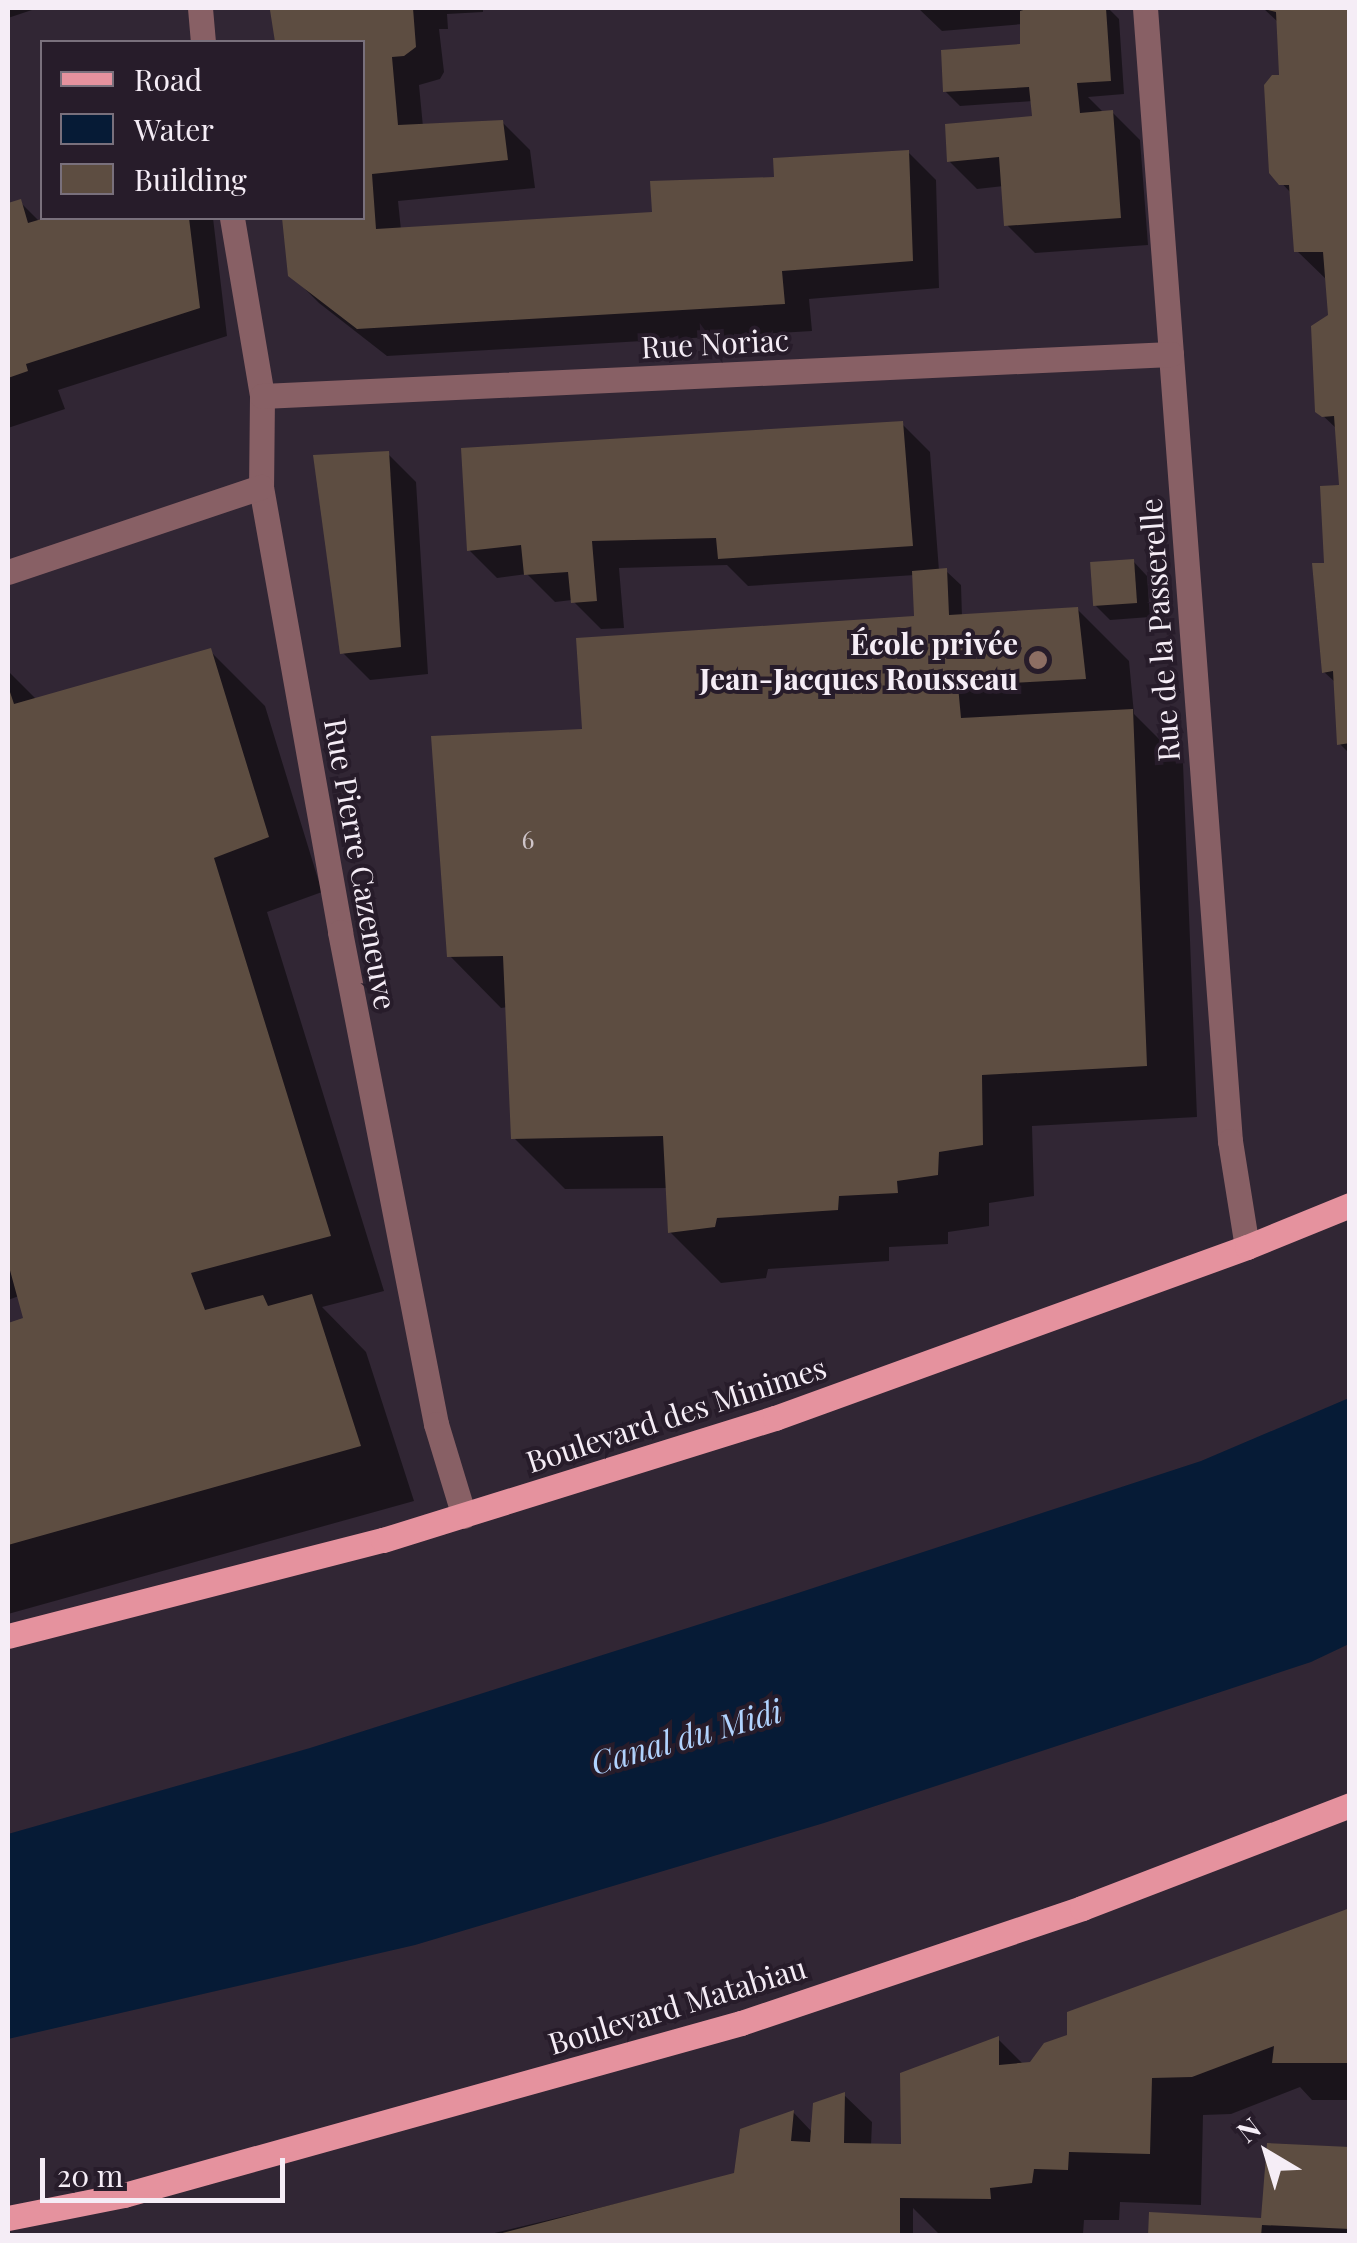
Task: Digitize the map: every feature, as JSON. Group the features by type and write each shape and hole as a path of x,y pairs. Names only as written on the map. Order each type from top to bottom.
{"main road":[{"name":"Boulevard des Minimes","path":"8,1636 464,1516 775,1418 1247,1247 1350,1205"},
{"name":"Boulevard Matabiau","path":"8,2218 124,2195 741,2023 1082,1908 1350,1805"}],"street":[{"path":"200,8 203,40"},
{"name":"Rue de la Passerelle","path":"1145,8 1230,1141 1247,1247"},
{"name":"Rue Pierre Cazeneuve","path":"232,220 262,396 261,487 340,932 436,1424 464,1516"},
{"name":"Rue Noriac","path":"262,396 1170,354"},
{"path":"8,572 261,487"}],"water":[{"name":"Canal du Midi","path":"1349,1398 1349,1644 1311,1662 824,1823 415,1945 8,2039 8,1834 310,1748 798,1593 1201,1461"}],"building":[{"path":"413,8 416,47 404,56 392,57 398,125 503,120 508,160 372,174 376,229 652,212 650,181 774,177 773,158 909,150 913,261 782,271 785,304 357,329 288,276 282,220 365,220 365,40 275,40 270,10"},
{"path":"1106,8 1111,81 1077,83 1080,113 1113,110 1121,218 1004,226 999,157 947,162 945,124 1032,116 1029,87 943,92 941,50 1020,44 1020,11"},
{"path":"1260,8 1350,8 1350,743 1337,745 1333,671 1322,673 1312,563 1324,563 1320,486 1339,485 1334,416 1322,417 1315,412 1311,326 1328,315 1323,252 1294,252 1289,185 1279,185 1269,173 1264,85 1272,75 1279,75 1276,12"},
{"path":"21,199 28,223 40,219 189,220 200,308 26,364 28,371 8,378 8,203"},
{"path":"903,421 913,546 718,559 716,538 592,541 597,601 571,603 568,572 524,575 521,545 467,551 461,448"},
{"path":"389,451 401,647 340,654 313,455"},
{"path":"1134,559 1137,603 1093,606 1090,562"},
{"path":"947,568 949,615 1078,607 1086,679 958,686 961,718 1133,709 1147,1066 982,1075 983,1145 939,1152 938,1175 897,1181 898,1193 839,1196 838,1210 717,1218 715,1227 668,1233 663,1136 511,1139 503,956 447,957 431,736 582,729 576,638 914,616 912,571"},
{"path":"211,648 269,837 214,858 331,1236 191,1273 205,1310 263,1295 268,1306 312,1294 361,1446 8,1545 8,1323 23,1318 8,1263 8,686 14,704"},
{"path":"1350,1908 1350,2063 1272,2063 1274,2046 1192,2077 1152,2078 1150,2154 1069,2152 1068,2170 1034,2169 1032,2183 990,2188 991,2199 900,2198 900,2236 491,2236 734,2173 740,2129 794,2110 791,2141 810,2142 813,2103 845,2092 844,2143 901,2144 900,2073 999,2036 999,2065 1030,2062 1044,2043 1067,2035 1067,2012"},
{"path":"1267,2143 1350,2147 1350,2229 1262,2225 1261,2236 1148,2236 1149,2212 1261,2218"}],"place":[{"name":"École privée Jean-Jacques Rousseau","path":"1038,660"}]}
